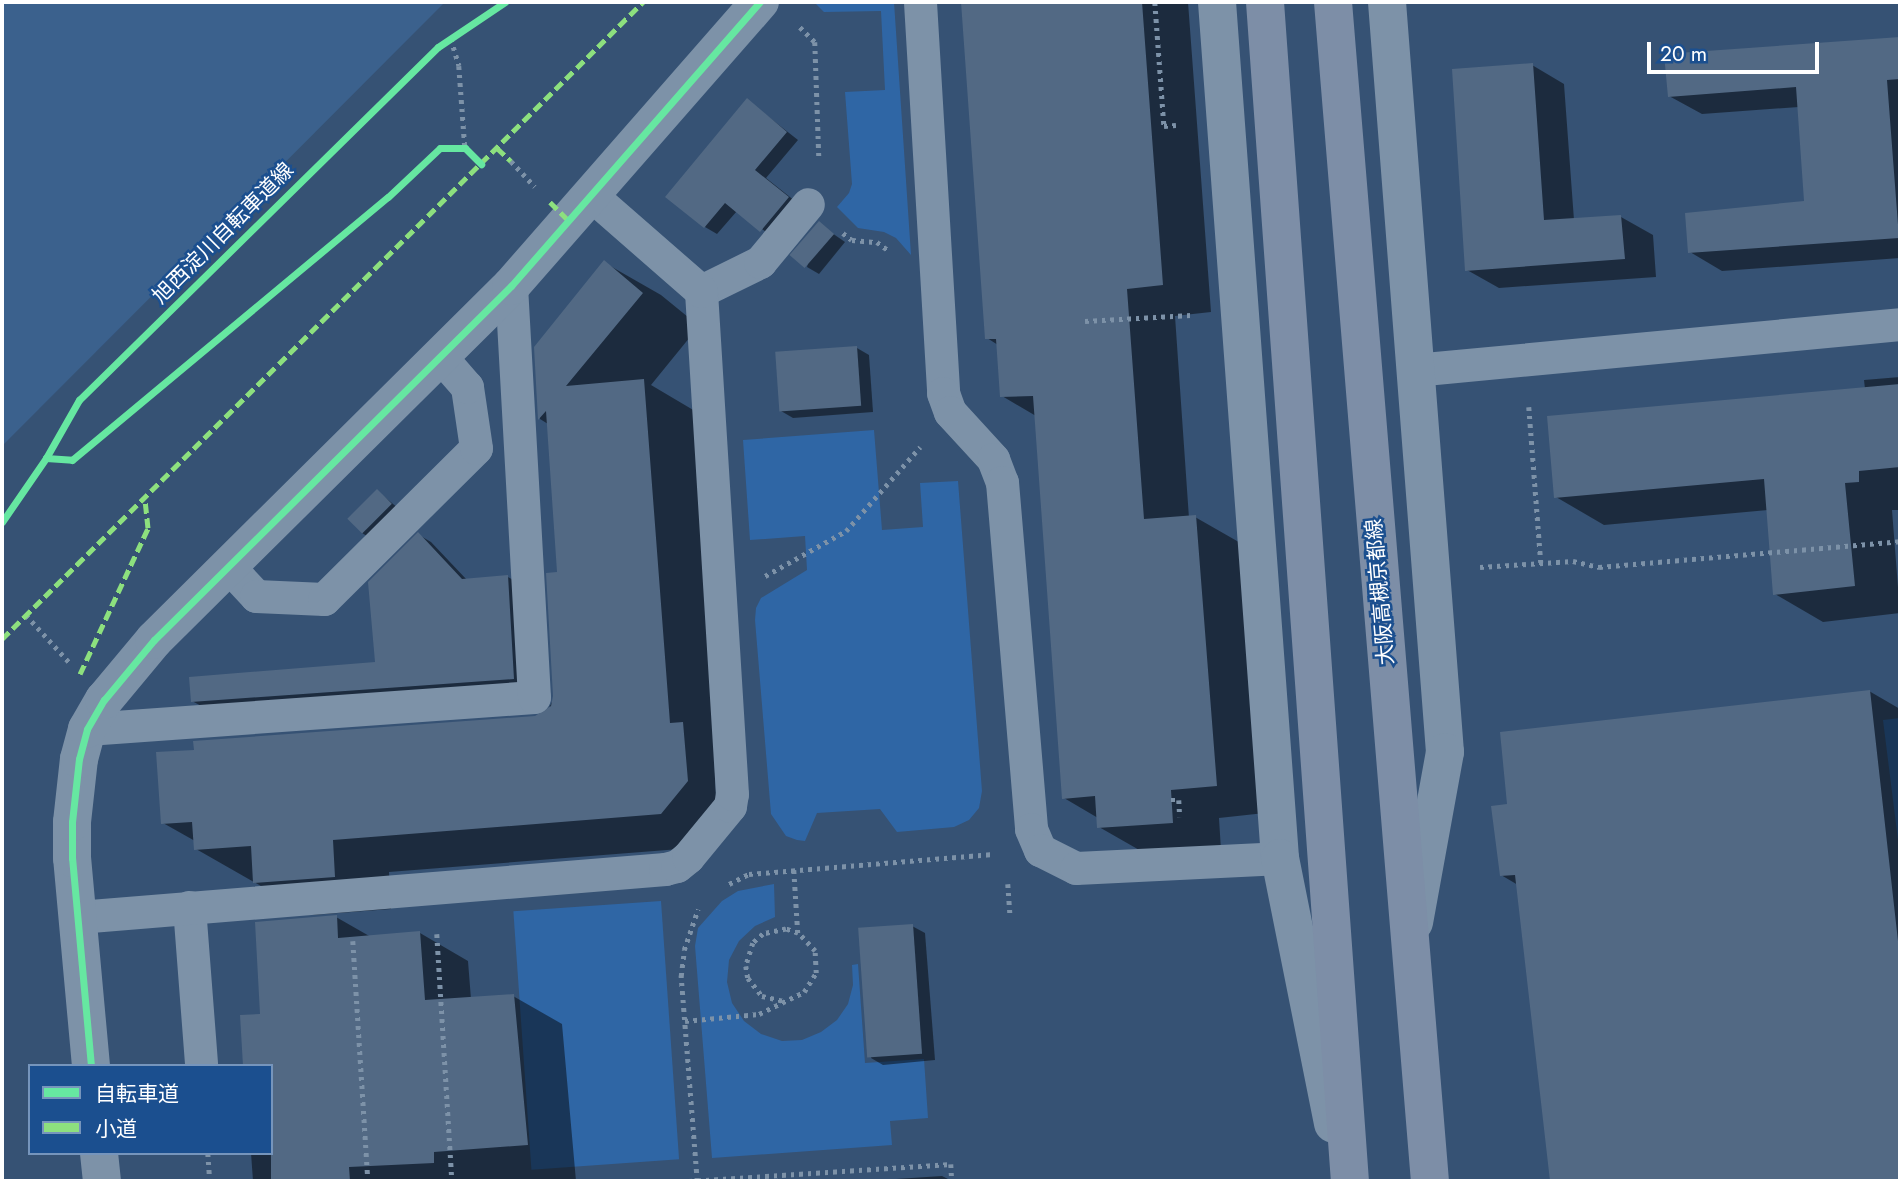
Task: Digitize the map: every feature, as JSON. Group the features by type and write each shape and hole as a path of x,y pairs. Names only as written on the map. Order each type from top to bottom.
{"main road":[{"name":"大阪高槻京都線","path":"1334,15 1430,1181"},
{"path":"1266,17 1350,1181"}],"street":[{"path":"91,1064 72,858 74,789 87,729 127,671 228,566 442,358 511,286 760,2"},
{"path":"1217,2 1280,858 1345,1181"},
{"path":"1387,2 1445,752 1411,937"},
{"path":"99,1155 102,1181"}],"lane":[{"path":"920,2 943,393 950,412 993,459 1002,482 1031,829 1040,849 1076,868 1280,858"},
{"path":"78,917 665,869 677,866 688,857 730,806 732,794 701,291 592,196"},
{"path":"701,291 760,262 808,204"},
{"path":"87,729 534,697 511,286"},
{"path":"1414,370 1900,324"},
{"path":"228,566 256,596 324,599 476,448 467,387 442,358"},
{"path":"189,907 201,1064"}],"path":[{"path":"798,25 815,41 820,178 817,193 808,204 852,240 877,242 888,250 905,273 936,272"},
{"path":"462,31 448,41 459,66 465,148 473,156"},
{"path":"453,148 465,148"},
{"path":"511,162 542,194"},
{"path":"1085,321 1203,314"},
{"path":"1525,359 1541,563"},
{"path":"720,600 846,531 950,412"},
{"path":"1472,567 1573,561 1599,567 1900,541"},
{"path":"26,615 72,666"},
{"path":"1171,800 1179,800 1180,804"},
{"path":"722,889 749,874 1040,849"},
{"path":"794,870 798,933"},
{"path":"434,887 452,1181"},
{"path":"350,893 368,1181"},
{"path":"697,1181 681,976 684,950 694,918 705,902"},
{"path":"685,1021 759,1014 804,992 816,973 815,951 798,933 786,929 763,934 748,953 746,966 754,988 762,996 784,1001"},
{"path":"208,1155 210,1181"},
{"path":"689,1181 951,1164 952,1181"}],"shaded area":[{"path":"2,2 445,2 2,446"},
{"path":"814,2 894,2 911,255 896,238 884,232 858,228 837,207 849,193 852,184 845,92 885,90 881,11 824,12"},
{"path":"874,430 882,530 923,527 920,483 958,481 982,791 979,808 969,820 954,827 897,832 880,809 817,813 805,841 797,840 786,836 771,814 755,620 756,608 761,598 807,570 805,536 750,540 743,440"},
{"path":"1900,718 1900,856 1883,720"},
{"path":"774,884 775,917 755,926 739,941 729,960 727,982 732,1003 744,1021 761,1034 782,1041 802,1040 821,1032 837,1020 848,1004 853,985 852,965 858,964 865,1063 924,1059 928,1118 890,1121 892,1145 712,1158 695,946 698,928 722,901 738,891"},
{"path":"661,901 679,1159 531,1170 513,911"}],"building":[{"path":"961,2 1142,2 1163,285 1127,289 1144,519 1196,515 1217,786 1171,790 1173,823 1097,828 1095,796 1062,799 1033,396 1000,397 996,339 985,339"},
{"path":"1900,37 1900,79 1887,80 1899,238 1688,253 1685,213 1804,201 1796,87 1668,97 1664,54"},
{"path":"1533,63 1544,220 1621,215 1625,259 1465,271 1452,69"},
{"path":"747,98 787,132 755,170 789,197 760,232 725,203 704,228 665,197"},
{"path":"819,221 834,234 805,268 789,255"},
{"path":"604,260 643,293 566,386 644,379 670,723 683,722 688,781 661,814 333,840 335,877 253,883 251,846 194,850 192,822 161,824 156,752 194,750 193,741 535,716 551,706 553,696 546,573 557,572 546,411 538,420 534,347"},
{"path":"857,346 861,406 779,412 775,352"},
{"path":"1900,384 1900,467 1859,471 1859,482 1845,483 1855,586 1773,595 1764,479 1554,498 1547,416"},
{"path":"377,489 392,504 362,534 347,519"},
{"path":"418,532 462,579 508,575 514,679 191,702 189,677 375,662 368,582"},
{"path":"1870,690 1900,959 1900,1181 1550,1181 1515,875 1500,876 1491,806 1507,804 1500,732"},
{"path":"337,915 338,938 420,931 425,1000 514,994 528,1145 434,1152 434,1163 349,1167 350,1181 271,1181 273,1064 243,1064 240,1015 260,1014 255,922"},
{"path":"913,924 922,1054 867,1058 858,928"}],"marked path":[{"path":"2,639 643,2"},
{"path":"497,148 511,161"},
{"path":"550,202 569,221"},
{"path":"80,674 148,528 145,497"}],"cycle path":[{"name":"旭西淀川自転車道線","path":"2,522 46,458 79,400 438,47 505,2"},
{"path":"91,1064 72,858 72,822 79,759 87,729 104,700 154,640 511,286 760,2"},
{"path":"46,458 72,460 388,197 440,148 465,148 481,164"}]}
